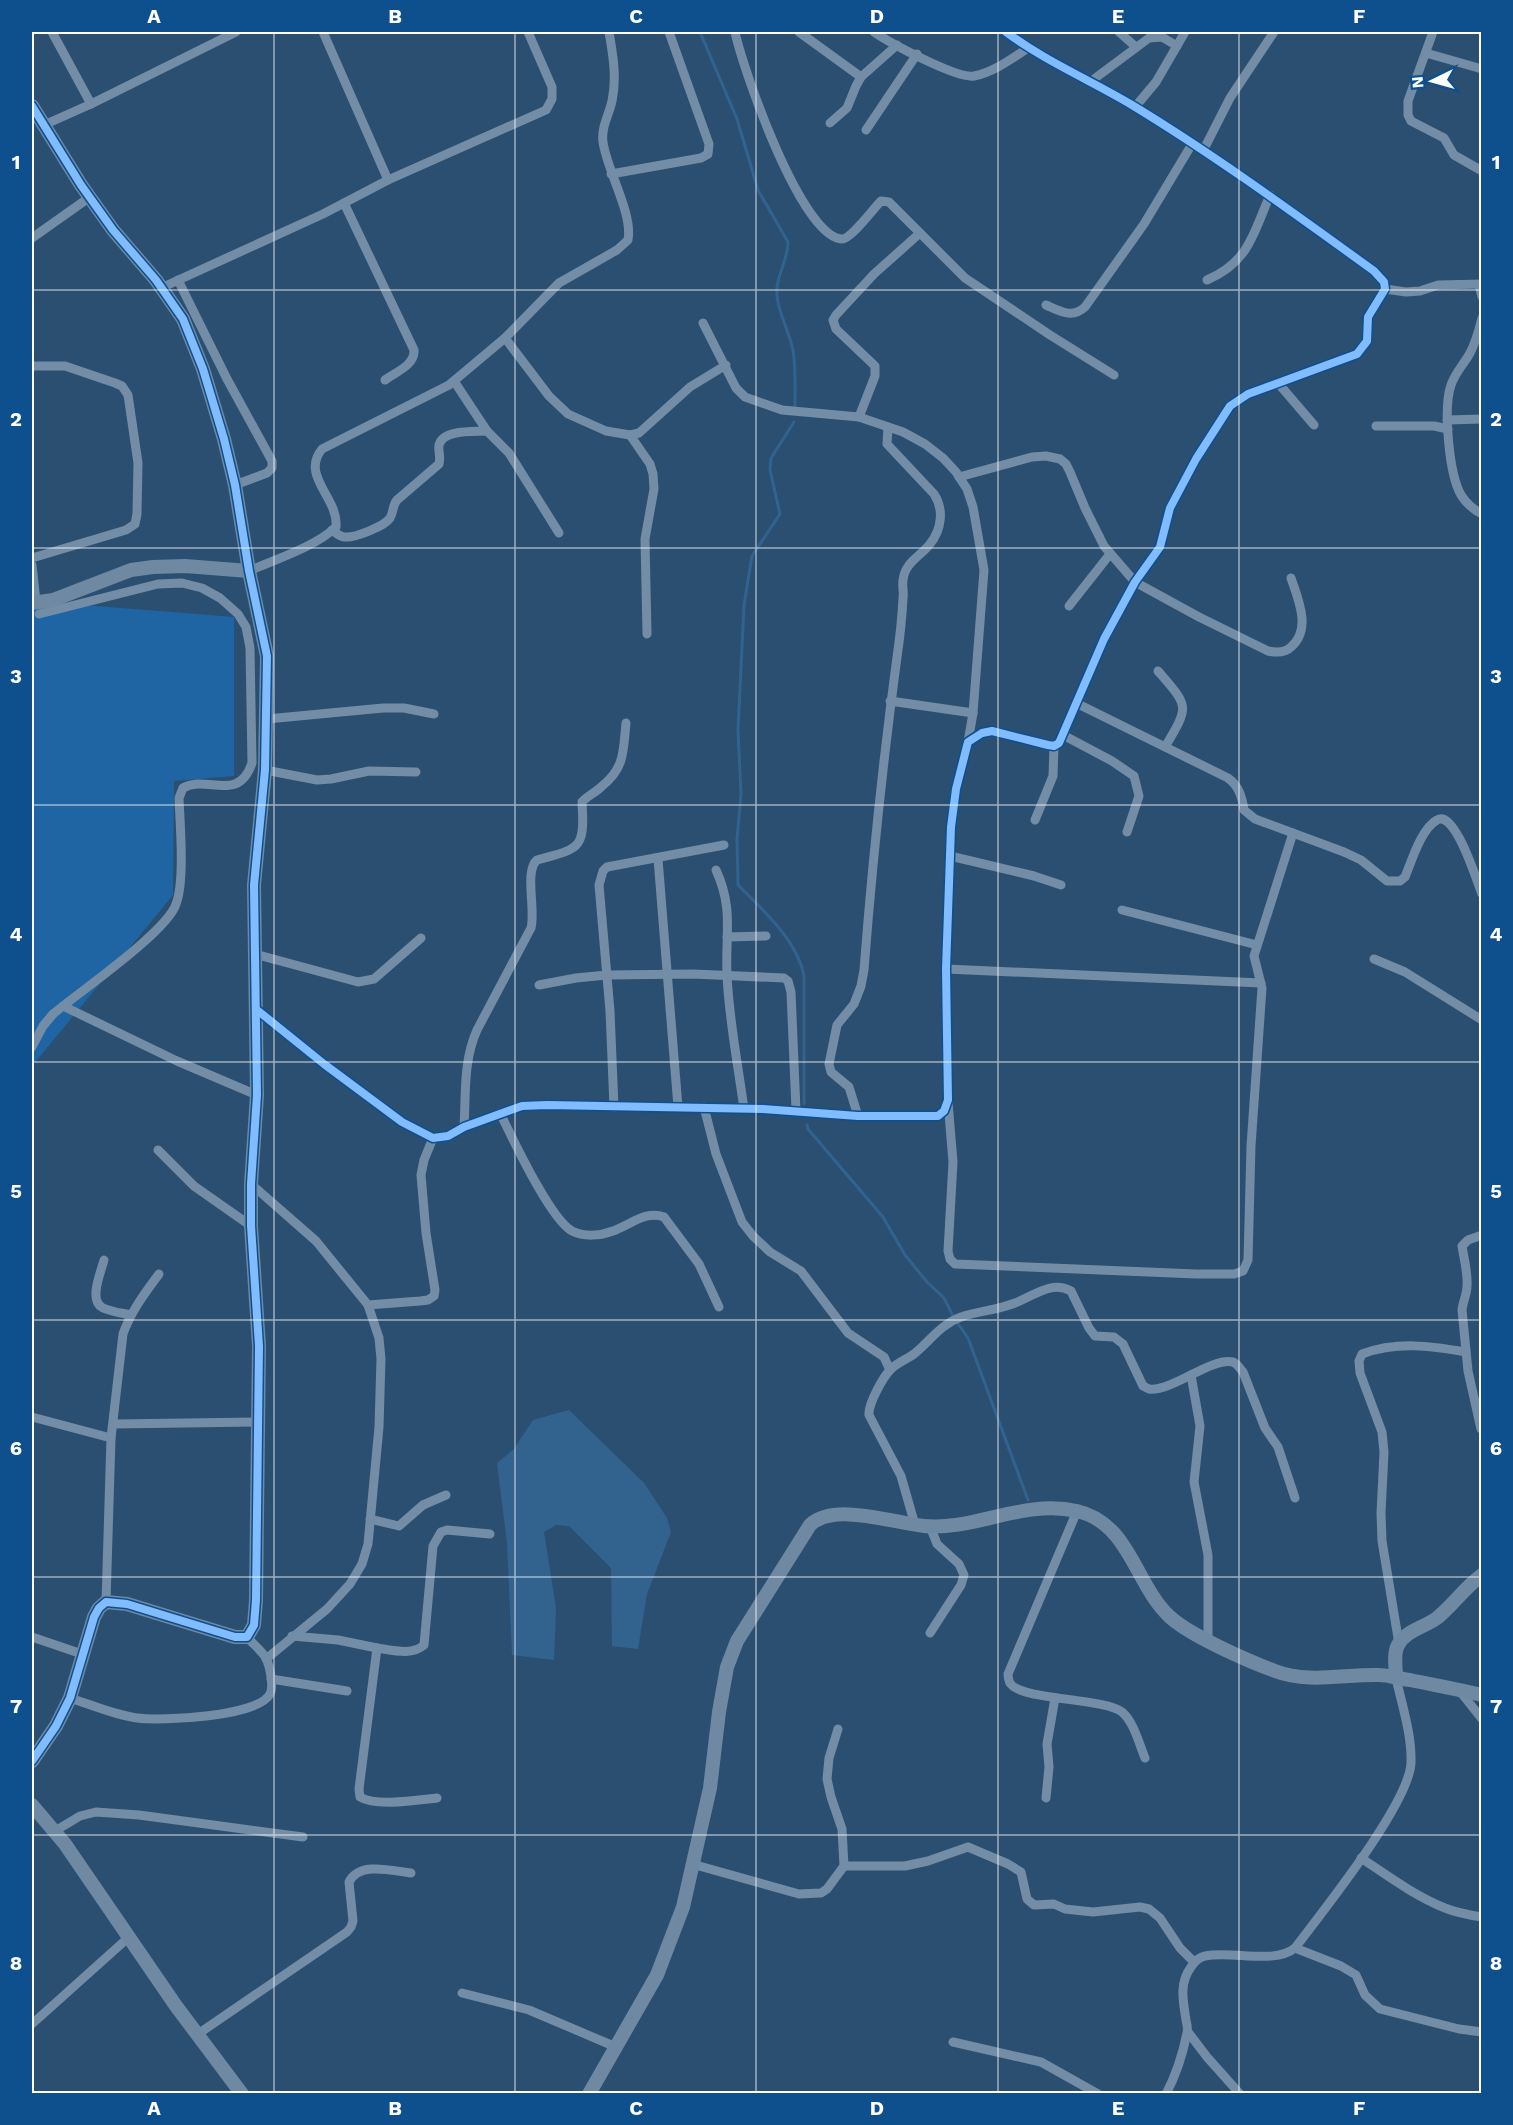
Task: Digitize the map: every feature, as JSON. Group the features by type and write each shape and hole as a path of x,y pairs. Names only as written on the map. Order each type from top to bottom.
{"street":[{"path":"52,32 91,104"},
{"path":"44,125 236,32"},
{"path":"323,32 388,180"},
{"path":"162,288 388,180 546,110 552,99 552,87 528,32"},
{"path":"36,606 131,570 185,566 249,571 311,543 336,527 336,514 315,467 315,458 322,450 454,381 505,338 559,283 617,250 628,240 625,212 611,174 603,141 603,129 615,84 609,32"},
{"path":"611,174 701,158 708,154 709,144 669,32"},
{"path":"735,32 782,162 804,204 825,230 832,236 849,237 881,201 889,202 914,237 965,278 1041,330 1114,375"},
{"path":"800,32 861,77"},
{"path":"874,32 952,71 969,76 996,68 1028,48"},
{"path":"968,742 982,733 992,731 1054,746 1059,743 1104,639 1135,582 1160,548 1170,508 1198,455 1230,406 1248,394 1357,354 1367,341 1368,317 1385,289 1384,282 1374,272 1270,195 1135,107 1028,48 1005,32"},
{"path":"1119,32 1136,47"},
{"path":"1135,107 1156,82 1185,32"},
{"path":"1203,151 1230,98 1274,32"},
{"path":"1433,32 1408,101 1408,115 1411,121 1444,138 1454,155 1482,171"},
{"path":"1090,82 1136,47 1156,36 1177,46"},
{"path":"830,123 847,108 861,77 897,45"},
{"path":"1426,52 1482,69"},
{"path":"866,130 916,54"},
{"path":"32,106 119,238 162,288 183,319 203,369 224,439 235,485 249,571 267,656 265,770 254,885 257,1095 251,1184 251,1226 259,1346 256,1600 254,1625 248,1637"},
{"path":"1046,305 1072,314 1079,313 1085,307 1144,224 1192,144"},
{"path":"1207,280 1227,270 1242,255 1270,195"},
{"path":"32,238 90,197"},
{"path":"344,203 414,350 412,361 385,380"},
{"path":"859,417 874,376 875,366 836,328 833,320 873,274 914,237"},
{"path":"177,280 272,461 272,468 267,473 235,485"},
{"path":"1385,289 1406,292 1447,284 1480,284 1482,297"},
{"path":"1482,318 1479,338 1451,383 1448,394 1452,465 1458,487 1466,501 1482,514"},
{"path":"703,323 736,388 745,397 782,410 859,417 903,432 925,444 943,458 967,489 974,507 984,570 973,713 956,789 950,856 946,969 948,1100 953,1162 948,1251 950,1259 955,1264 1136,1272 1239,1273 1246,1266 1262,983 1254,963 1257,945 1293,833"},
{"path":"505,338 549,396 568,414 606,431 630,435 639,433 690,387 726,365"},
{"path":"32,366 66,366 122,386 128,395 138,463 135,524 126,530 32,558"},
{"path":"454,381 487,431 509,453 542,502 559,533"},
{"path":"1278,383 1314,425"},
{"path":"1376,426 1434,426 1482,419"},
{"path":"858,1116 849,1087 831,1072 829,1064 837,1025 854,1004 864,970 905,571 930,544 938,530 941,509 934,494 890,449 886,438 888,427"},
{"path":"332,530 347,538 383,525 389,520 393,505 397,500 439,464 441,458 439,448 441,441 447,435 487,431"},
{"path":"630,435 650,464 653,474 654,489 645,539 646,634"},
{"path":"959,477 1032,457 1046,456 1060,459 1066,464 1085,508 1110,554 1135,582 1252,645 1275,653 1286,651 1301,635 1302,620 1291,578"},
{"path":"1069,606 1110,554"},
{"path":"32,565 36,606"},
{"path":"32,1047 43,1026 63,1006 156,931 176,906 180,878 179,798 183,788 192,785 227,786 239,782 248,775 252,763 250,648 246,627 238,614 220,598 202,588 182,583 158,584 36,606"},
{"path":"1158,671 1180,696 1184,708 1180,722 1166,747"},
{"path":"890,701 973,713"},
{"path":"1076,703 1235,783 1243,798 1247,814 1361,860 1387,881 1394,883 1405,877 1425,832 1438,819 1448,820 1462,843 1482,894"},
{"path":"267,718 383,708 404,708 434,714"},
{"path":"464,1127 465,1089 470,1047 531,928 533,864 537,860 570,851 577,846 582,838 582,802 620,768 626,723"},
{"path":"1064,735 1112,760 1134,776 1139,796 1127,832"},
{"path":"1035,820 1053,776 1054,746"},
{"path":"265,770 317,780 369,771 416,772"},
{"path":"615,1107 600,876 607,867 724,845"},
{"path":"950,856 1034,876 1061,885"},
{"path":"658,859 678,1107"},
{"path":"716,870 728,905 727,975 744,1109"},
{"path":"1122,910 1257,945"},
{"path":"727,938 766,936"},
{"path":"255,954 358,982 380,974 421,938"},
{"path":"1374,959 1405,972 1482,1020"},
{"path":"946,969 1262,983"},
{"path":"539,986 576,978 607,975 727,975 784,978 788,981 791,992 796,1110"},
{"path":"63,1006 177,1061 257,1095"},
{"path":"257,1010 402,1122 433,1138 448,1136 464,1127 522,1106 704,1107 796,1110 858,1116 938,1116 944,1111 948,1100"},
{"path":"704,1107 716,1154 742,1222 770,1252 801,1271 848,1333 884,1357 890,1370"},
{"path":"500,1113 547,1202 561,1222 573,1231 587,1235 599,1235 612,1232 646,1216 656,1214 664,1217 699,1264 719,1307"},
{"path":"368,1305 428,1300 434,1296 421,1175 433,1138"},
{"path":"158,1150 194,1186 251,1226"},
{"path":"251,1184 316,1241 368,1305 379,1338 381,1359 379,1427 368,1544 362,1564 350,1584 327,1609 266,1659"},
{"path":"1481,1429 1471,1387 1462,1310 1467,1288 1462,1246 1468,1240 1482,1235"},
{"path":"104,1260 96,1296 97,1303 101,1307 131,1315"},
{"path":"106,1602 111,1438 123,1334 131,1315 159,1274"},
{"path":"915,1525 902,1476 869,1415 874,1397 890,1370 915,1353 939,1329 960,1317 1014,1304 1052,1287 1071,1291 1095,1336 1114,1337 1123,1344 1143,1386 1154,1390 1225,1363 1233,1362 1238,1365 1243,1372 1265,1428 1278,1447 1295,1498"},
{"path":"1399,1644 1382,1541 1384,1452 1382,1432 1360,1373 1359,1361 1362,1354 1386,1347 1428,1346 1467,1352"},
{"path":"1191,1375 1200,1426 1194,1482 1208,1555 1208,1641"},
{"path":"32,1418 111,1438"},
{"path":"114,1424 258,1422"},
{"path":"370,1520 399,1526 423,1505 446,1495"},
{"path":"589,2094 657,1976 682,1907 710,1788 718,1712 727,1667 738,1641 810,1525 816,1520 823,1517 851,1515 943,1527 1010,1512 1035,1509 1054,1508 1077,1511 1096,1517 1106,1524 1131,1555 1148,1590 1160,1606 1172,1619 1208,1641 1277,1672 1311,1679 1382,1675 1482,1695"},
{"path":"1077,1511 1008,1674 1010,1683 1014,1688 1119,1710 1127,1718 1145,1758"},
{"path":"930,1526 937,1544 960,1564 964,1575 961,1585 930,1633"},
{"path":"292,1636 338,1640 412,1652 419,1650 424,1645 433,1546 441,1532 447,1530 490,1534"},
{"path":"1166,2094 1181,2057 1188,2031 1182,1994 1186,1973 1194,1962 1207,1955 1282,1955 1295,1948 1361,1858 1402,1793 1411,1764 1410,1743 1396,1678 1396,1652 1399,1644 1406,1636 1437,1617 1467,1586 1482,1575"},
{"path":"32,1761 56,1726 70,1698 94,1617 106,1602 127,1604 235,1637 248,1637"},
{"path":"32,1636 82,1654"},
{"path":"70,1698 112,1713 136,1718 168,1720 225,1713 262,1703 269,1697 273,1688 266,1659 248,1637"},
{"path":"377,1648 359,1789 360,1797 366,1801 409,1801 437,1798"},
{"path":"271,1679 347,1691"},
{"path":"1458,1689 1482,1719"},
{"path":"1046,1798 1049,1774 1047,1744 1055,1698"},
{"path":"692,1864 799,1894 821,1893 826,1889 844,1866 842,1829 827,1779 829,1758 838,1729"},
{"path":"32,1805 55,1831 242,2094"},
{"path":"55,1831 80,1816 96,1812 139,1815 303,1838"},
{"path":"844,1866 905,1866 928,1861 959,1849 968,1847 976,1849 1008,1863 1021,1872 1027,1899 1034,1905 1054,1904 1065,1909 1093,1912 1140,1907 1149,1909 1160,1918 1180,1948 1194,1962"},
{"path":"1361,1858 1431,1902 1448,1909 1482,1917"},
{"path":"198,2034 347,1932 353,1921 349,1882 356,1873 368,1869 411,1873"},
{"path":"32,2024 129,1937"},
{"path":"1295,1948 1341,1966 1356,1975 1365,1995 1380,2008 1482,2032"},
{"path":"462,1993 529,2010 616,2047"},
{"path":"32,2008 40,2016"},
{"path":"1188,2031 1207,2057 1240,2094"},
{"path":"952,2042 1041,2062 1098,2094"}],"shaded area":[{"path":"32,601 234,617 234,776 174,781 173,895 32,1066"},
{"path":"569,1410 644,1483 667,1518 671,1532 647,1594 638,1649 612,1646 611,1568 569,1526 556,1525 544,1532 556,1608 554,1660 512,1655 507,1543 497,1463 513,1450 533,1420"}],"waterway":[{"path":"700,32 737,119 758,190 788,242 778,282 777,296 793,350 795,406"},
{"path":"794,422 771,458 770,470 780,514 752,556 744,605 738,730 741,794 737,839 738,885 786,937 794,949 804,975 804,1104"},
{"path":"807,1125 883,1217 905,1255 927,1282 944,1298 968,1338 1028,1500"}],"cycle path":[{"path":"257,1010 402,1122 433,1138 448,1136 464,1127 522,1106 763,1109 858,1116 938,1116 944,1111 948,1100 946,969 951,827 956,789 968,742 982,733 992,731 1048,745 1054,746 1059,743 1104,639 1135,582 1160,547 1170,508 1196,459 1230,406 1248,394 1357,354 1367,341 1368,317 1385,289 1384,282 1374,271 1225,165 1132,105 1052,61 1006,32"},
{"path":"32,106 81,185 113,230 156,280 183,319 203,369 224,439 235,485 249,571 267,656 265,770 254,885 257,1095 251,1184 251,1226 259,1346 254,1625 247,1637 235,1637 127,1604 106,1602 94,1617 70,1698 56,1726 32,1761"}]}
